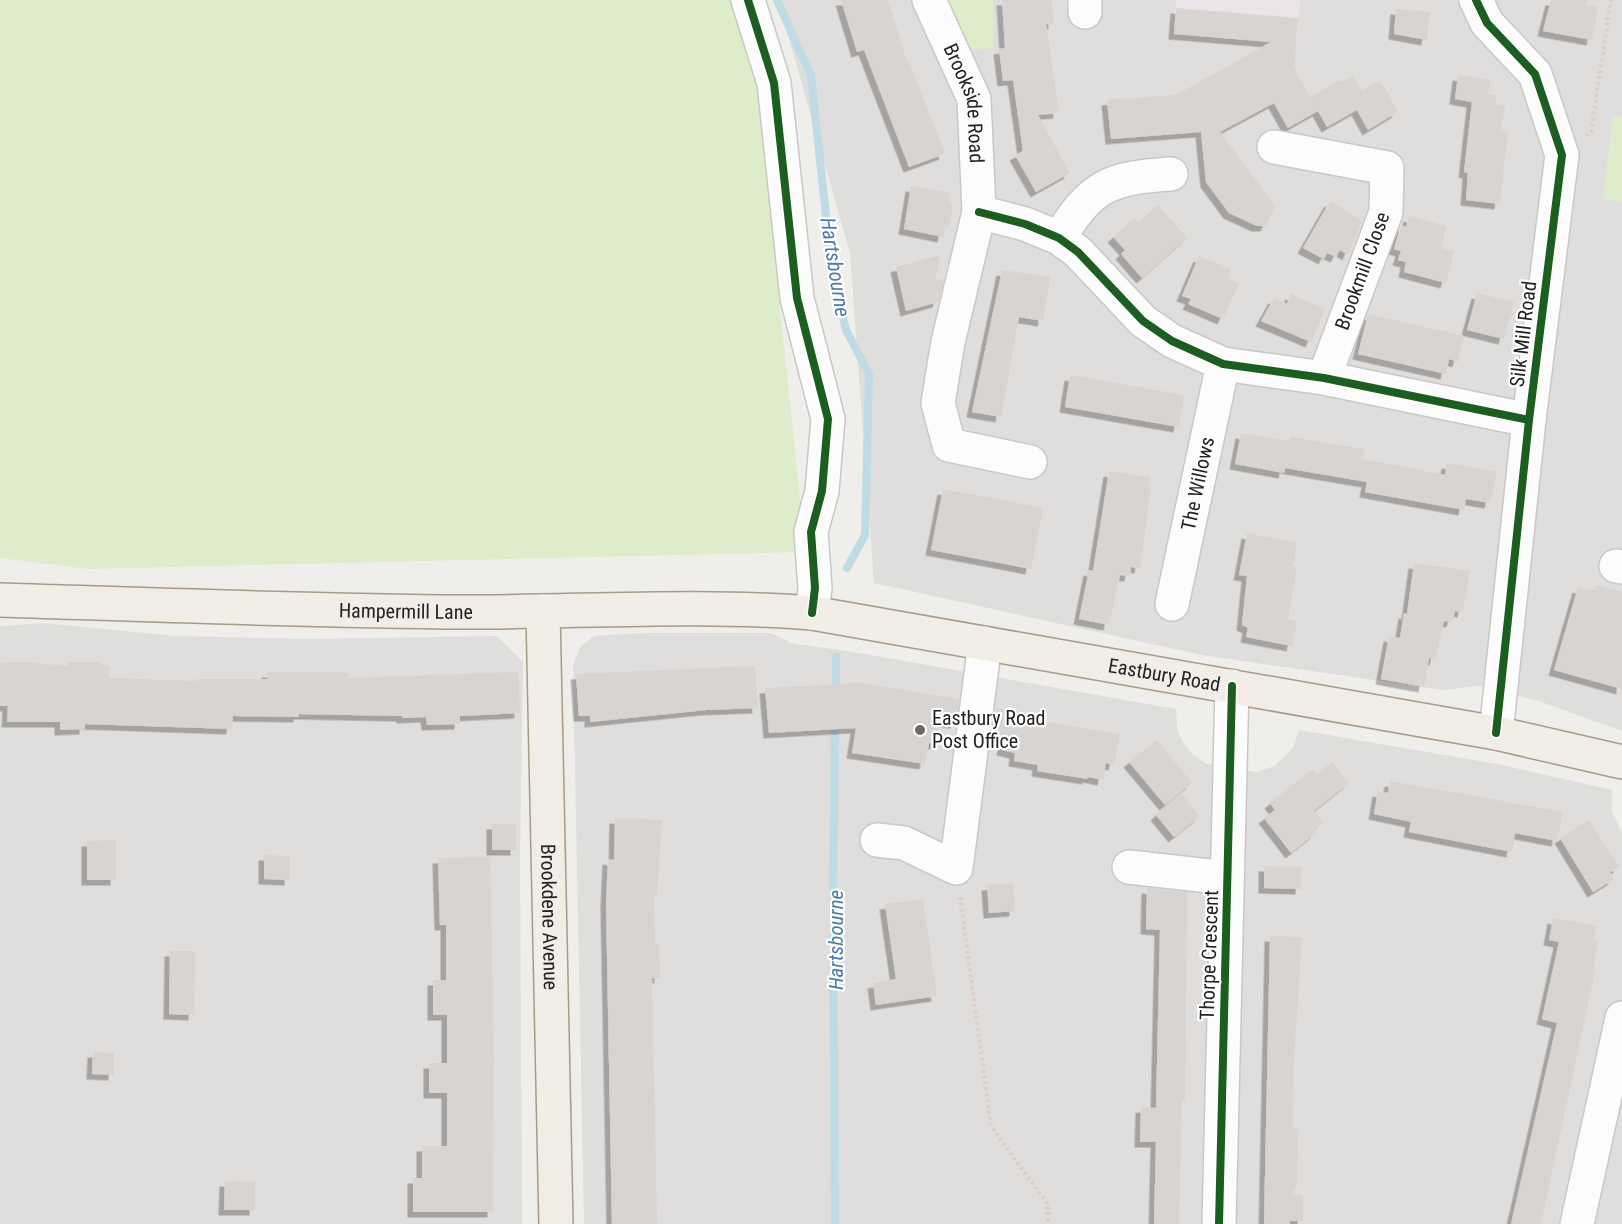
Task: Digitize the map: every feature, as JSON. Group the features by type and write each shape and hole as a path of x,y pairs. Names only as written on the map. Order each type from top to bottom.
{"main road":[{"name":"Hampermill Lane","path":"0,600 269,609 543,611 748,608 812,613"},
{"name":"Brookdene Avenue","path":"543,611 556,1224"},
{"name":"Eastbury Road","path":"812,613 1496,733 1622,762"}],"street":[{"path":"748,0 774,83 797,298 828,418 822,491 811,532 815,588 812,613"},
{"name":"Brookside Road","path":"928,0 974,99 979,212 948,342 938,403 949,445 1030,462"},
{"name":"Silk Mill Road","path":"1476,0 1487,23 1535,75 1562,155 1529,420 1496,733"},
{"name":"Brookmill Close","path":"1274,147 1387,168 1386,212 1324,378"},
{"path":"1059,238 1086,200 1108,185 1131,177 1170,174"},
{"path":"979,212 1025,224 1059,238 1077,252 1143,321 1172,341 1223,364 1324,378 1529,420"},
{"name":"The Willows","path":"1172,604 1223,364"},
{"path":"877,840 904,843 956,868 985,643"},
{"name":"Thorpe Crescent","path":"1219,1224 1232,686"},
{"path":"1129,867 1227,878"},
{"path":"1577,1224 1622,1018"}],"path":[{"path":"1562,155 1591,132 1611,0"},
{"path":"956,868 991,1126 1048,1205 1048,1224"}],"shaded area":[{"path":"778,0 1622,0 1622,731 1539,701 1478,686 1443,690 1202,655 874,583 850,253"},
{"path":"1176,0 1300,0 1296,44 1174,34"},
{"path":"44,623 175,636 310,639 497,636 523,662 520,856 522,1224 0,1224 0,626"},
{"path":"643,633 771,633 791,643 1176,709 1177,729 1192,754 1207,764 1256,772 1275,766 1293,748 1299,730 1497,764 1612,790 1612,812 1622,833 1622,1224 584,1224 573,665 581,646 594,636"}],"green space":[{"path":"0,0 740,0 767,88 775,261 804,536 801,552 88,569 0,558"},
{"path":"945,0 993,0 993,48 969,50"},
{"path":"1613,115 1622,117 1622,202 1603,199"}],"building":[{"path":"841,0 888,0 907,62 909,61 945,154 909,167 864,50 857,52"},
{"path":"1002,0 1052,0 1054,24 1046,24 1059,113 1038,115 1070,173 1036,192 1015,155 1023,151 1013,80 1003,81 999,49 1005,48"},
{"path":"1551,0 1587,0 1587,5 1598,7 1592,40 1543,31"},
{"path":"1176,8 1298,18 1294,68 1310,97 1340,80 1341,82 1353,76 1362,91 1380,80 1398,112 1368,130 1357,110 1327,127 1312,100 1318,111 1288,128 1274,103 1220,132 1275,206 1266,226 1257,226 1229,213 1206,182 1201,132 1111,139 1107,100 1176,95 1271,42 1174,34"},
{"path":"1396,9 1430,12 1427,40 1394,34"},
{"path":"1458,75 1490,80 1488,94 1497,95 1495,105 1505,106 1501,131 1508,131 1500,204 1466,200 1468,173 1464,172 1472,102 1455,99"},
{"path":"911,186 951,193 949,202 953,204 949,227 945,226 943,237 904,229"},
{"path":"1330,201 1362,221 1348,255 1340,250 1336,257 1327,253 1324,259 1303,248"},
{"path":"1158,205 1187,238 1142,278 1121,254 1125,250 1113,237 1135,218 1139,222"},
{"path":"1409,216 1446,226 1441,248 1454,251 1446,283 1404,272 1406,262 1398,260 1401,251 1394,249 1401,225 1406,227"},
{"path":"940,255 935,280 944,279 938,302 906,311 896,267"},
{"path":"1199,256 1231,269 1228,278 1239,283 1223,319 1188,304 1191,299 1182,296"},
{"path":"1002,270 1050,277 1043,321 1019,317 1001,417 972,412"},
{"path":"1477,293 1514,302 1504,339 1467,330"},
{"path":"1291,294 1325,309 1311,342 1261,321 1274,298 1287,304"},
{"path":"1368,314 1464,336 1458,362 1449,359 1446,374 1358,354"},
{"path":"1070,375 1184,395 1179,427 1065,407"},
{"path":"1241,433 1290,441 1291,437 1365,449 1363,459 1445,475 1447,463 1497,472 1490,503 1466,499 1464,510 1365,492 1367,482 1285,468 1284,473 1235,464"},
{"path":"1109,471 1150,477 1149,486 1151,487 1140,568 1131,567 1130,576 1120,575 1109,625 1079,619 1089,570 1093,571"},
{"path":"943,489 1043,508 1031,569 931,550"},
{"path":"1247,533 1297,543 1293,566 1297,567 1288,619 1297,621 1292,646 1246,637 1248,628 1242,625 1247,576 1239,575"},
{"path":"1414,563 1470,571 1463,612 1455,611 1452,622 1444,621 1435,660 1429,658 1424,687 1381,679 1389,636 1400,638 1404,613 1407,614"},
{"path":"1597,585 1622,592 1622,689 1554,670 1578,587 1595,592"},
{"path":"23,662 68,666 68,662 101,662 101,665 109,665 109,678 196,681 196,679 267,679 267,672 344,672 348,674 348,678 518,672 520,713 460,716 460,724 427,725 426,717 299,714 299,717 233,716 232,729 85,724 85,729 60,730 60,722 7,722 8,706 0,706 0,663"},
{"path":"755,666 758,708 706,710 590,722 590,716 579,716 576,674"},
{"path":"859,683 959,699 956,723 940,721 936,744 929,743 925,764 852,753 856,728 769,733 765,688"},
{"path":"996,708 1019,712 1018,718 1120,734 1114,765 1106,763 1103,780 1037,771 1038,765 1014,761 1015,753 1002,750 1003,744 991,742"},
{"path":"1157,740 1192,783 1165,805 1129,762"},
{"path":"1332,762 1349,783 1314,811 1323,822 1314,830 1316,833 1291,853 1264,818 1275,810 1270,803 1313,769 1317,774"},
{"path":"1390,781 1563,812 1557,841 1515,833 1512,852 1409,832 1411,822 1374,814 1378,791 1388,793"},
{"path":"1181,793 1200,816 1174,837 1156,815"},
{"path":"615,818 662,820 657,896 654,896 655,943 659,943 660,978 652,978 657,1224 612,1224 606,902 608,859 614,860"},
{"path":"1589,820 1619,867 1610,872 1614,879 1593,892 1560,838"},
{"path":"492,824 516,824 516,850 492,850"},
{"path":"116,840 116,880 87,880 87,841"},
{"path":"264,855 290,856 290,880 264,879"},
{"path":"490,857 494,1055 493,1212 413,1212 413,1178 422,1178 422,1146 447,1146 447,1093 429,1093 429,1063 447,1063 447,1015 433,1015 433,980 446,980 446,925 440,925 438,858"},
{"path":"1264,866 1301,867 1301,889 1264,888"},
{"path":"1013,883 1015,911 989,913 987,885"},
{"path":"1147,888 1187,892 1185,1101 1182,1101 1179,1224 1154,1224 1156,1142 1140,1142 1141,1107 1156,1108 1160,930 1146,929"},
{"path":"923,899 937,996 876,1005 873,983 896,979 885,904"},
{"path":"1553,918 1596,926 1594,939 1598,940 1593,970 1595,971 1541,1224 1511,1224 1557,1023 1542,1019 1559,942 1549,940"},
{"path":"1270,936 1302,937 1294,1058 1293,1129 1298,1129 1297,1182 1292,1195 1303,1195 1303,1221 1290,1221 1290,1224 1264,1224"},
{"path":"170,951 195,951 194,1015 169,1014"},
{"path":"93,1052 114,1053 114,1075 92,1074"},
{"path":"225,1181 255,1182 255,1210 224,1210"}],"waterway":[{"name":"Hartsbourne","path":"777,0 811,76 832,272 846,330 869,374 865,535 847,568"},
{"name":"Hartsbourne","path":"836,657 836,696"},
{"name":"Hartsbourne","path":"835,720 833,904 835,1224"}],"cycle path":[{"path":"748,0 774,83 797,298 828,419 822,491 811,532 815,588 812,613"},
{"path":"1476,0 1487,23 1535,74 1562,155 1529,420 1496,733"},
{"path":"979,212 1025,224 1059,238 1078,252 1143,321 1172,341 1223,364 1324,378 1529,420"},
{"path":"1219,1224 1232,686"}],"place":[{"name":"Eastbury Road Post Office","path":"920,730"}]}
